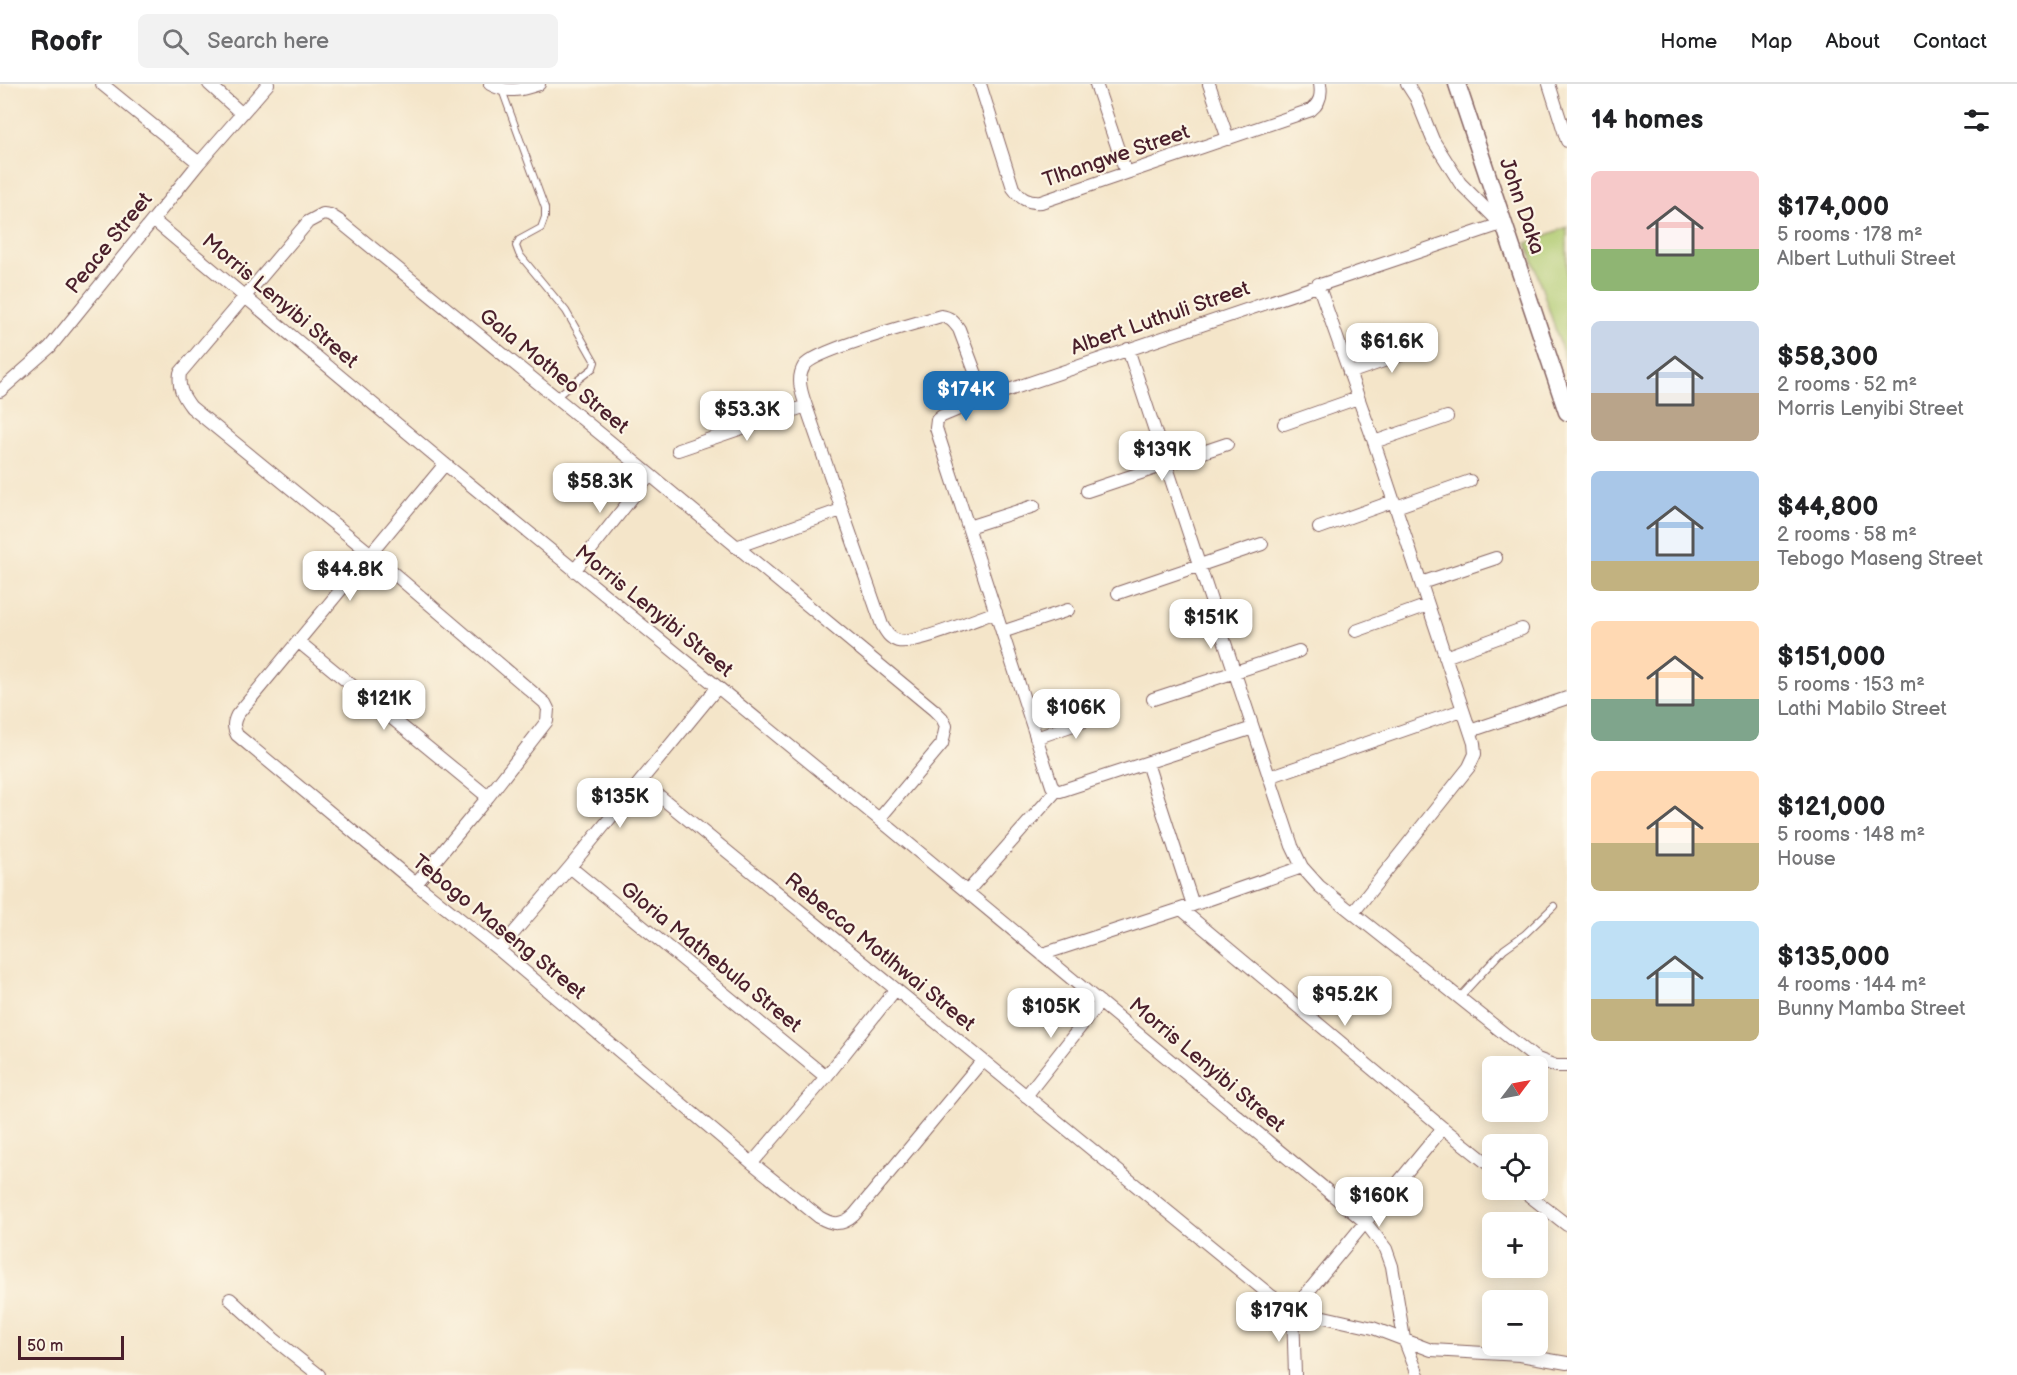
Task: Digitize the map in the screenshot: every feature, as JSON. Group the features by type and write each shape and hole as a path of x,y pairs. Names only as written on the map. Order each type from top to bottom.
{"street":[{"path":"102,84 199,163"},
{"path":"209,84 242,114"},
{"name":"Peace Street","path":"0,391 50,347 199,163 268,84"},
{"path":"490,84 511,92 539,84"},
{"name":"Tlhangwe Street","path":"980,84 1013,188 1026,201 1041,202 1311,110 1322,92 1320,84"},
{"path":"1096,84 1125,173"},
{"path":"1209,84 1228,139"},
{"path":"1407,84 1416,98 1433,140 1460,183 1502,223"},
{"name":"John Daka","path":"1457,84 1567,411"},
{"path":"1549,84 1567,141"},
{"name":"Gala Motheo Street","path":"244,296 309,222 323,214 330,215 556,397 942,718 946,726 942,744 879,819"},
{"name":"Morris Lenyibi Street","path":"153,220 574,571 879,819 1365,1222 1386,1249 1392,1266 1404,1339 1418,1375"},
{"name":"Albert Luthuli Street","path":"1056,791 1052,786 1036,738 936,428 938,420 942,416 985,398 1502,223"},
{"path":"1318,284 1395,504 1474,743 1475,754 1469,767 1353,913"},
{"path":"244,296 180,373 178,384 183,396 191,406 371,554 545,703 548,709 547,721 416,884"},
{"path":"985,398 959,329 952,319 941,316 863,339 810,359 800,375 801,391 841,510 882,625 893,639 908,642 996,612"},
{"path":"1349,373 1424,347"},
{"path":"1128,350 1292,846 1302,867 1319,886 1535,1058 1556,1066 1567,1066"},
{"path":"1284,424 1358,398"},
{"path":"678,450 806,406"},
{"path":"1374,442 1447,417"},
{"path":"1087,491 1227,444"},
{"name":"Tebogo Maseng Street","path":"445,464 237,715 233,722 234,728 243,741 752,1163 830,1223 837,1224 849,1220 982,1061"},
{"path":"574,571 650,475"},
{"path":"1319,528 1470,482"},
{"path":"968,527 1034,506"},
{"path":"736,547 841,510"},
{"path":"1118,593 1262,544"},
{"path":"1421,583 1496,558"},
{"path":"1356,631 1428,605"},
{"path":"1002,632 1068,610"},
{"path":"1445,657 1522,629"},
{"path":"298,642 488,797"},
{"path":"1153,699 1299,651"},
{"path":"499,951 717,688"},
{"path":"1470,731 1567,698"},
{"path":"1269,777 1462,710"},
{"path":"1036,738 1105,714"},
{"path":"967,892 1056,791 1253,728"},
{"path":"1147,763 1187,907 1482,1159"},
{"name":"Rebecca Motlhwai Street","path":"641,781 1270,1295 1293,1310"},
{"name":"Gloria Mathebula Street","path":"570,867 826,1077"},
{"path":"1042,954 1302,867"},
{"path":"752,1163 826,1077 895,990"},
{"path":"1026,1095 1100,1002"},
{"path":"1295,1375 1293,1310 1443,1128"},
{"path":"1535,1200 1567,1225"},
{"path":"230,1299 274,1339 319,1375"},
{"path":"1293,1310 1373,1328 1431,1350 1520,1355 1567,1363"}],"lane":[{"path":"502,90 545,208 541,228 519,240 516,246 519,254 566,311 595,362 593,368 556,397"},
{"path":"1459,998 1504,949 1525,934 1554,906"}],"green space":[{"path":"1567,227 1567,365 1527,243"}]}
